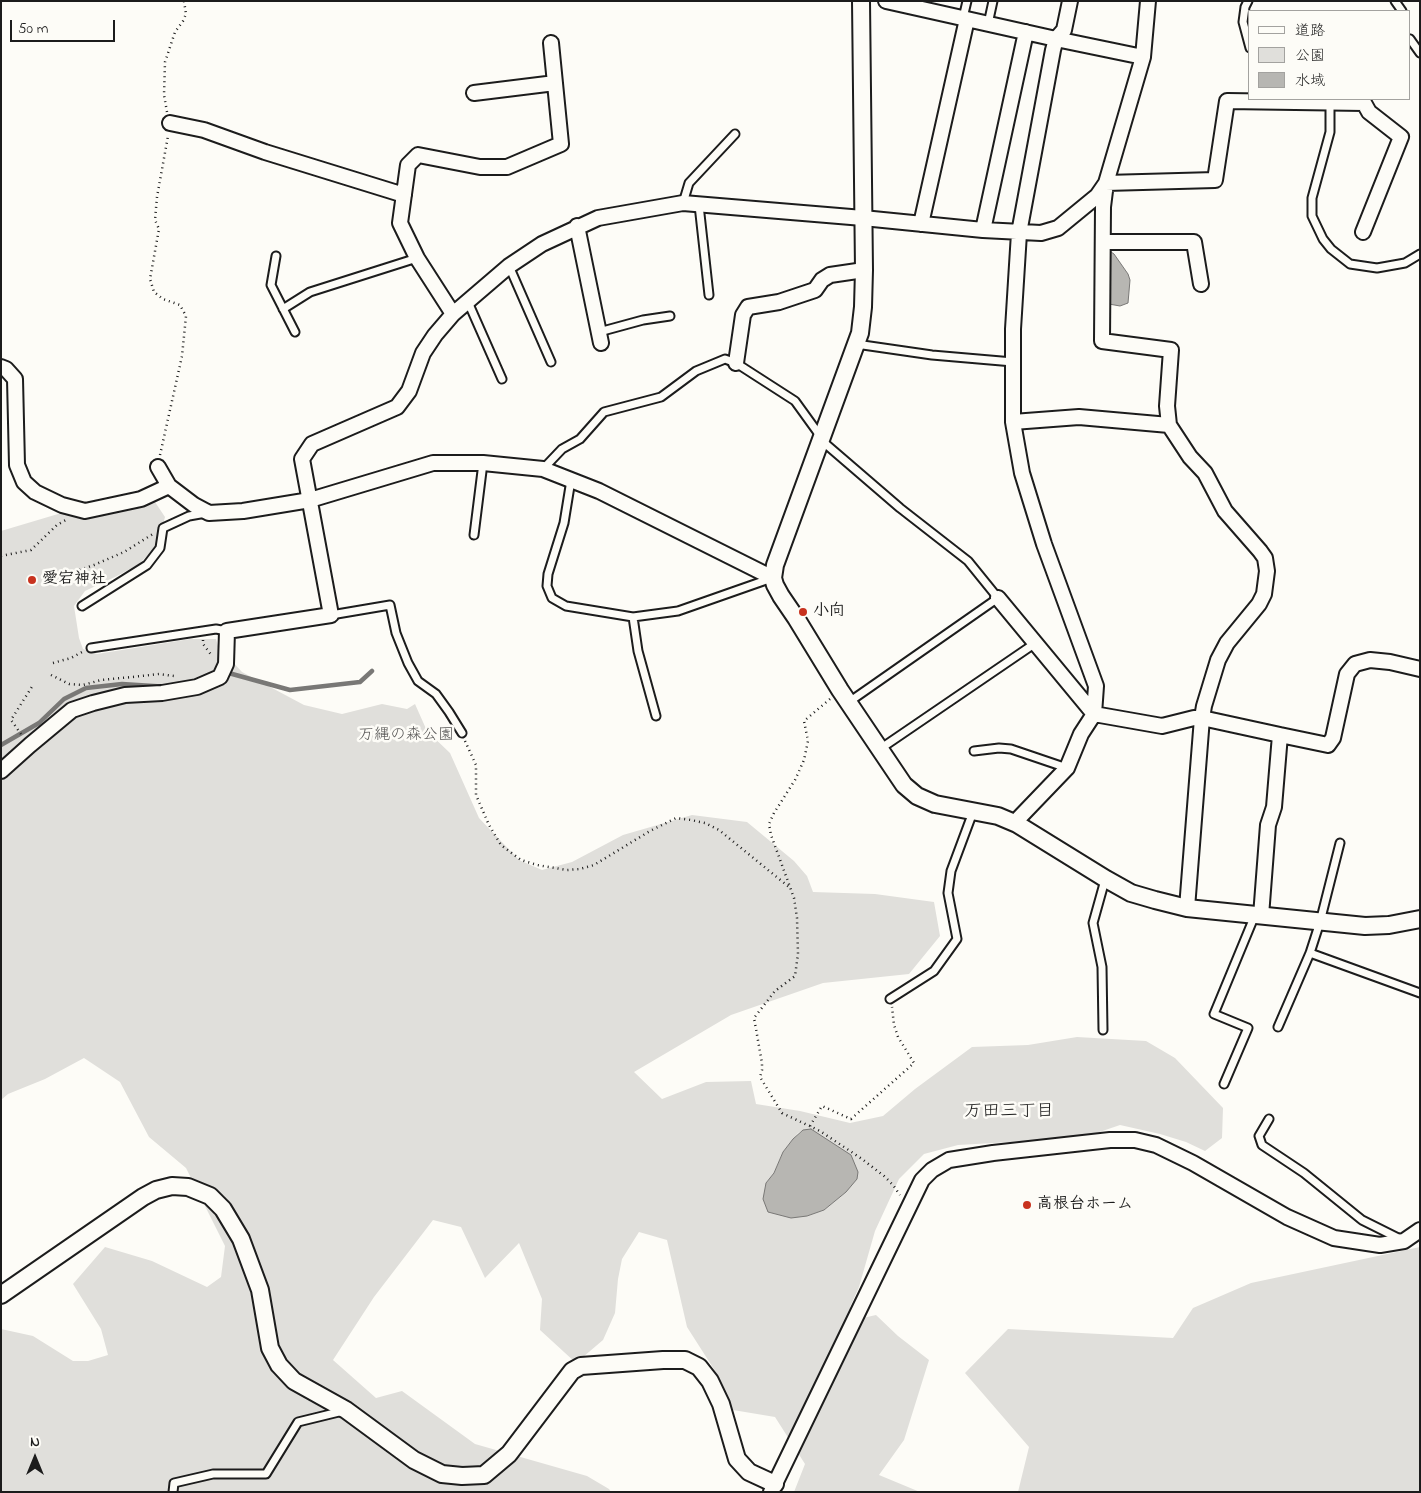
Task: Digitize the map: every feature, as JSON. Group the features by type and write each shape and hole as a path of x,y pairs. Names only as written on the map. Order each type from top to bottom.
{"street":[{"path":"861,1 864,270 860,333 775,565 773,578 781,596 844,696 904,785 917,796 935,804 998,816 1017,824 1131,893 1187,908 1365,926 1389,925 1420,919"},
{"path":"886,1 1143,57"},
{"path":"1017,824 1019,818 1067,768 1081,734 1094,714 1096,686 1044,544 1022,473 1013,422 1013,362 1019,233 1053,50 1056,39 1064,30 1070,1"},
{"path":"1148,1 1143,57 1106,183 1103,207 1102,341 1171,350 1166,406 1169,426 1190,457 1205,473 1225,511 1265,558 1267,571 1264,594 1227,642 1218,660 1202,718 1187,908"},
{"path":"921,224 965,19"},
{"path":"983,230 1026,32"},
{"path":"453,314 417,258 400,223 408,165 418,156 480,167 507,167 561,144 551,43"},
{"path":"474,93 555,83"},
{"path":"1106,183 1215,180 1227,101 1363,101 1369,112 1401,137 1363,232"},
{"path":"170,123 204,130 266,152 404,195"},
{"path":"1,771 72,710 93,702 125,695 162,693 197,687 220,677 226,664 227,631 332,615 302,459 312,444 397,407 410,391 423,353 453,314 509,266 542,244 577,226 598,218 683,203 983,230 1041,233 1058,228 1096,196 1106,183"},
{"path":"577,226 600,337"},
{"path":"1103,242 1194,242 1201,284"},
{"path":"736,363 744,315 748,307 779,302 815,290 822,280 830,275 864,270"},
{"path":"1,367 6,369 14,379 17,465 24,482 35,492 62,505 86,511 141,500 170,486"},
{"path":"1013,422 1079,417 1169,426"},
{"path":"158,467 170,486 194,505 209,513 243,511 310,500 433,463 483,463 543,469 608,495 773,578"},
{"path":"998,598 1034,644 1094,714 1162,726 1194,718 1202,718 1328,746 1333,738 1347,674 1355,664 1370,660 1420,668"},
{"path":"1258,915 1268,825 1274,807 1280,735"},
{"path":"1,1295 143,1197 156,1190 172,1186 188,1187 210,1196 223,1209 241,1239 260,1290 270,1348 279,1365 294,1381 346,1410 414,1460 442,1474 462,1476 484,1475 509,1454 572,1371 581,1366 685,1360 699,1367 710,1381 721,1404 737,1459 749,1472 773,1488 922,1180 932,1170 949,1160 993,1153 1110,1140 1135,1140 1156,1145 1287,1217 1334,1238 1380,1245 1404,1241 1420,1230"}],"lane":[{"path":"965,19 967,1"},
{"path":"988,24 993,1"},
{"path":"1248,1 1245,7 1243,22 1248,41"},
{"path":"1411,40 1420,53"},
{"path":"1330,100 1330,132 1312,198 1312,216 1323,240 1350,264 1377,268 1405,263 1420,254"},
{"path":"683,203 689,182 735,134"},
{"path":"699,205 709,295"},
{"path":"276,256 271,285 296,332"},
{"path":"283,310 310,292 417,258"},
{"path":"509,266 551,362"},
{"path":"468,302 502,379"},
{"path":"600,337 643,320 670,316"},
{"path":"856,344 932,355 1013,362"},
{"path":"543,469 562,449 580,438 604,412 661,397 696,371 724,359 736,363 795,401 821,439 900,508 968,561 998,598 844,696"},
{"path":"474,535 483,463"},
{"path":"570,480 564,523 548,574 547,586 552,598 566,606 633,617 678,610 773,578"},
{"path":"82,606 147,565 160,548 163,528 189,516 209,513"},
{"path":"332,615 390,605 396,633 408,663 418,681 436,694 462,733"},
{"path":"633,617 638,651 656,716"},
{"path":"91,648 216,629 227,631"},
{"path":"880,749 1034,644"},
{"path":"974,751 999,748 1011,749 1067,768"},
{"path":"890,999 934,971 958,939 948,893 951,870 973,810"},
{"path":"1278,1027 1310,953 1340,843"},
{"path":"1103,1030 1102,967 1093,923 1106,879"},
{"path":"1224,1084 1248,1028 1214,1014 1258,915"},
{"path":"1310,953 1420,993"},
{"path":"1269,1119 1259,1136 1262,1145 1304,1173 1362,1220 1404,1241"},
{"path":"173,1492 174,1483 213,1474 266,1474 298,1422 346,1410"}],"path":[{"path":"158,467 182,356 186,316 180,305 163,300 154,292 150,279 159,229 156,220 157,197 170,123 164,96 165,62 175,32 186,14 184,1"},
{"path":"1,556 31,550 57,525 86,511"},
{"path":"46,580 94,565 124,552 146,538"},
{"path":"204,644 212,655 212,660"},
{"path":"53,663 71,658 91,648"},
{"path":"51,675 69,684 83,685 101,680 159,674 176,676"},
{"path":"17,728 11,720 32,685"},
{"path":"844,696 804,721 808,740 804,760 795,780 774,813 770,824 771,835 794,898 797,918 798,954 795,976 775,991 754,1018 762,1063 760,1077 782,1113 810,1126 862,1159 884,1176 893,1185 901,1198"},
{"path":"462,733 476,765 476,795 489,825 501,845 521,860 566,870 580,869 594,865 650,831 676,818 705,823 719,830 789,887"},
{"path":"810,1126 822,1106 851,1119 914,1063 898,1037 890,999"}],"green space":[{"name":"万縄の森公園","path":"153,499 165,517 154,549 139,564 85,591 74,606 79,638 83,649 97,654 190,639 216,639 218,646 242,672 304,705 342,714 382,704 407,709 415,704 427,731 450,753 479,818 519,860 542,870 572,862 623,835 692,815 747,822 794,861 807,876 813,892 875,894 934,902 940,936 909,974 823,983 731,1015 634,1072 662,1099 706,1082 751,1081 756,1104 800,1111 850,1123 883,1116 915,1089 972,1047 1028,1045 1077,1037 1146,1041 1175,1058 1223,1108 1222,1138 1205,1151 1186,1142 1160,1134 1120,1125 1082,1138 958,1145 924,1154 899,1179 875,1231 859,1287 850,1307 863,1318 876,1315 898,1336 929,1360 904,1440 879,1475 920,1492 794,1492 805,1464 775,1417 733,1410 717,1374 687,1327 667,1240 639,1232 622,1259 615,1313 603,1340 576,1363 540,1330 542,1299 519,1243 485,1278 461,1227 433,1220 374,1297 333,1360 376,1398 402,1391 475,1444 587,1476 611,1492 1,1492 1,1329 33,1336 73,1361 88,1361 108,1355 101,1329 73,1284 105,1247 152,1261 207,1287 221,1277 225,1246 186,1168 149,1137 120,1082 84,1058 45,1079 8,1094 1,1100 1,531 58,514 107,503","holes":["803,1130 846,1192 824,1210 807,1216 766,1183 774,1173 783,1152 798,1133"]},
{"path":"1420,1247 1420,1492 1018,1492 1029,1447 965,1373 1008,1329 1173,1338 1193,1308 1251,1283"}],"water":[{"path":"1111,252 1128,274 1130,280 1128,303 1120,306 1109,304 1108,300 1108,254"},
{"path":"811,1129 851,1155 858,1172 857,1179 846,1192 824,1210 807,1216 791,1218 768,1212 763,1199 766,1183 774,1173 783,1152 793,1139 803,1130"}],"waterway":[{"path":"225,672 290,690 360,682 372,671"},
{"path":"1,745 39,723 64,699 86,688 122,684 169,687"}],"place":[{"name":"愛宕神社","path":"32,580"},
{"name":"小向","path":"803,612"},
{"name":"高根台ホーム","path":"1027,1205"}],"district":[{"name":"万田三丁目","path":"1009,1113"}]}
